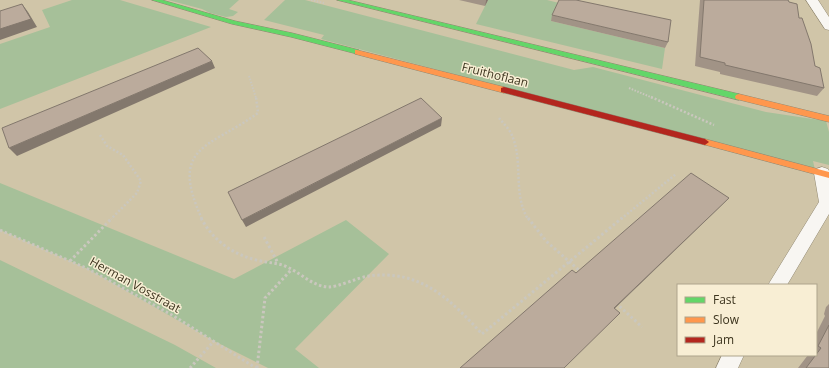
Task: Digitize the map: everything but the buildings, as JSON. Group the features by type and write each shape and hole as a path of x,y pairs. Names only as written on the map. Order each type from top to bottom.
{"street":[{"name":"Fruithoflaan","path":"156,0 234,23 299,37 406,64 825,174"},
{"path":"340,0 829,120"},
{"path":"812,0 829,26"},
{"path":"778,284 827,203 825,174"},
{"path":"726,368 733,356"}],"path":[{"path":"311,0 326,4"},
{"path":"249,76 258,105 258,113 201,148 191,166 190,186 194,201 208,228 226,248 249,258 263,262 278,263 292,268 316,284 327,287 375,275 395,275 414,280 436,289 452,302 482,334 676,174"},
{"path":"626,87 719,127"},
{"path":"499,118 513,137 516,149 521,204 523,211 536,230 587,277"},
{"path":"70,261 137,193 142,181 123,155 107,146 100,135"},
{"name":"Herman Vosstraat","path":"0,230 88,269 172,315 256,368"},
{"path":"264,237 278,263"},
{"path":"256,368 265,298 292,268"},
{"path":"614,302 642,327"},
{"path":"190,368 214,341"}],"green space":[{"path":"72,0 120,0 211,27 0,109 0,44 50,27 42,10"},
{"path":"168,0 239,0 229,9 238,12 233,16 226,17"},
{"path":"285,0 305,0 574,70 593,67 766,112 826,121 829,132 829,165 813,161 815,170 321,39 324,35 264,20"},
{"path":"488,0 547,0 559,3 551,21 665,48 662,69 476,24"},
{"path":"0,183 234,279 346,220 389,254 295,349 319,368 268,368 214,341 88,269 0,230"},
{"path":"0,260 175,345 216,368 0,368"}],"traffic: fast":[{"path":"155,0 234,23 292,35 357,52"},
{"path":"340,0 739,97"}],"traffic: slow":[{"path":"357,52 504,90"},
{"path":"739,97 829,119"},
{"path":"705,142 829,175"}],"traffic: jam":[{"path":"504,90 705,142"}]}
